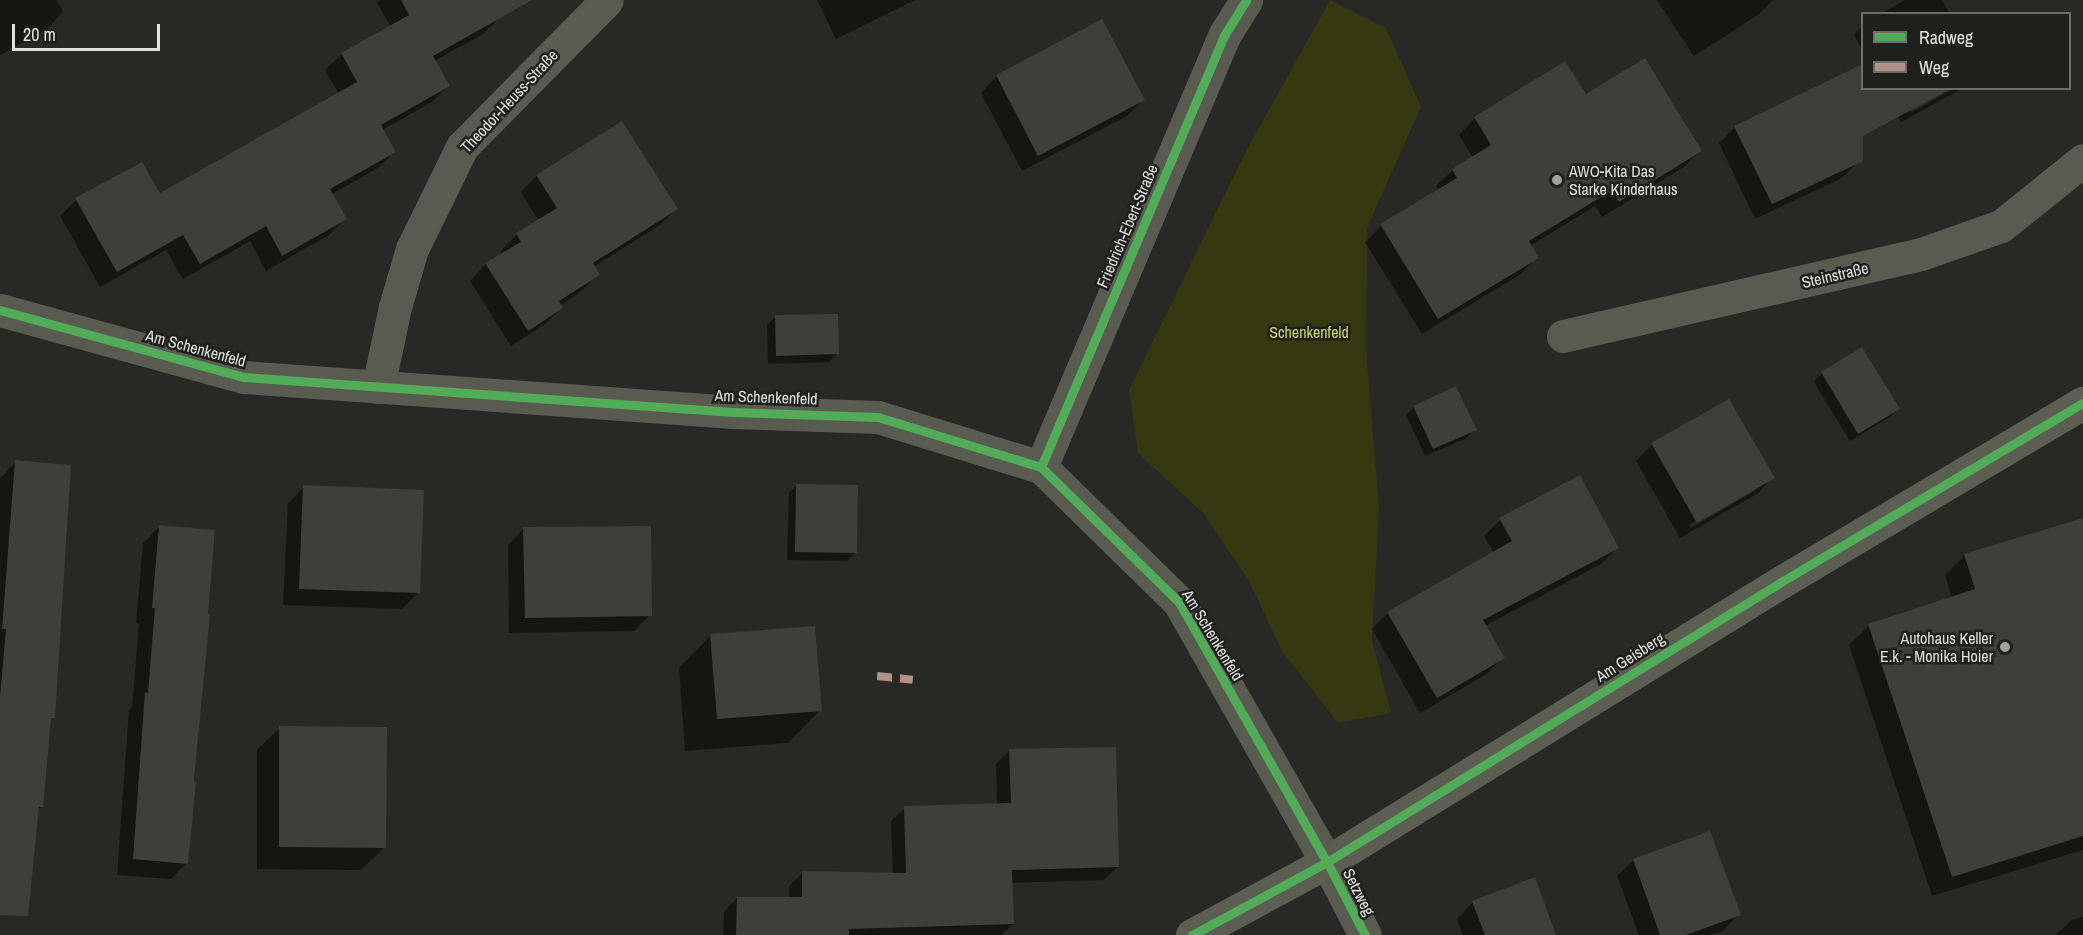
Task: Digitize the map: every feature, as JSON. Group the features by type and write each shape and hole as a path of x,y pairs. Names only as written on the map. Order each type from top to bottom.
{"street":[{"name":"Theodor-Heuss-Straße","path":"378,387 395,307 412,249 462,147 607,0"},
{"name":"Friedrich-Ebert-Straße","path":"1041,467 1225,34 1246,0"},
{"name":"Steinstraße","path":"1563,336 1921,254 2001,226 2083,160"},
{"name":"Am Schenkenfeld","path":"0,310 244,377 733,412 878,417 1041,467 1179,602 1327,862"},
{"name":"Am Geisberg","path":"1192,935 1327,862 1781,582 2083,403"},
{"name":"Setzweg","path":"1327,862 1365,935"}],"green space":[{"name":"Schenkenfeld","path":"1330,0 1386,28 1421,107 1367,228 1366,349 1379,507 1372,641 1391,713 1338,723 1282,651 1248,579 1203,513 1138,453 1129,390 1246,151"}],"building":[{"path":"401,0 532,0 433,56 450,86 381,125 396,152 330,189 347,219 282,256 266,226 200,264 183,235 117,272 75,198 142,162 160,193 357,82 341,53 409,15"},
{"path":"1102,19 1145,100 1038,156 996,75"},
{"name":"AWO-Kita Das Starke Kinderhaus","path":"1645,58 1702,151 1619,202 1611,191 1529,241 1539,258 1438,319 1380,224 1457,178 1452,169 1491,145 1474,117 1565,61 1586,94"},
{"path":"1861,65 1861,90 1948,90 1863,136 1863,161 1772,204 1734,126"},
{"path":"622,121 678,209 593,263 600,275 559,301 563,308 528,331 485,263 521,242 516,233 557,208 536,175"},
{"path":"838,314 839,354 776,356 775,315"},
{"path":"1862,347 1900,409 1858,434 1821,372"},
{"path":"1456,386 1477,430 1433,449 1413,406"},
{"path":"1729,399 1775,478 1697,523 1651,443"},
{"path":"15,460 71,465 55,718 51,718 43,807 39,807 28,916 0,915 0,697 6,629 2,629"},
{"path":"1580,475 1619,548 1483,620 1505,658 1437,698 1387,612 1512,541 1499,518"},
{"path":"796,484 858,485 857,553 795,552"},
{"path":"303,485 424,490 420,593 299,589"},
{"path":"2083,518 2083,836 1952,877 1868,624 1975,589 1964,554"},
{"path":"159,525 215,530 188,864 133,859 145,692 148,693 155,608 152,608"},
{"path":"651,526 652,616 525,618 523,527"},
{"path":"815,626 822,711 717,719 710,634"},
{"path":"279,726 387,727 386,848 279,847"},
{"path":"1116,747 1119,867 1012,870 1014,924 849,929 849,935 736,935 737,897 802,897 802,871 906,873 904,806 1011,803 1009,749"},
{"path":"1710,831 1741,915 1686,935 1660,935 1633,859"},
{"path":"1535,877 1556,935 1485,935 1472,901"}],"marked path":[{"path":"877,676 913,680"}],"cycle path":[{"path":"1041,467 1225,34 1246,0"},
{"path":"0,310 244,377 733,412 878,417 1041,467 1179,602 1327,862 1365,935"},
{"path":"1192,935 1327,862 1781,582 2083,403"}],"place":[{"name":"AWO-Kita Das Starke Kinderhaus","path":"1557,180"},
{"name":"Autohaus Keller E.k. - Monika Hoier","path":"2005,647"}]}
